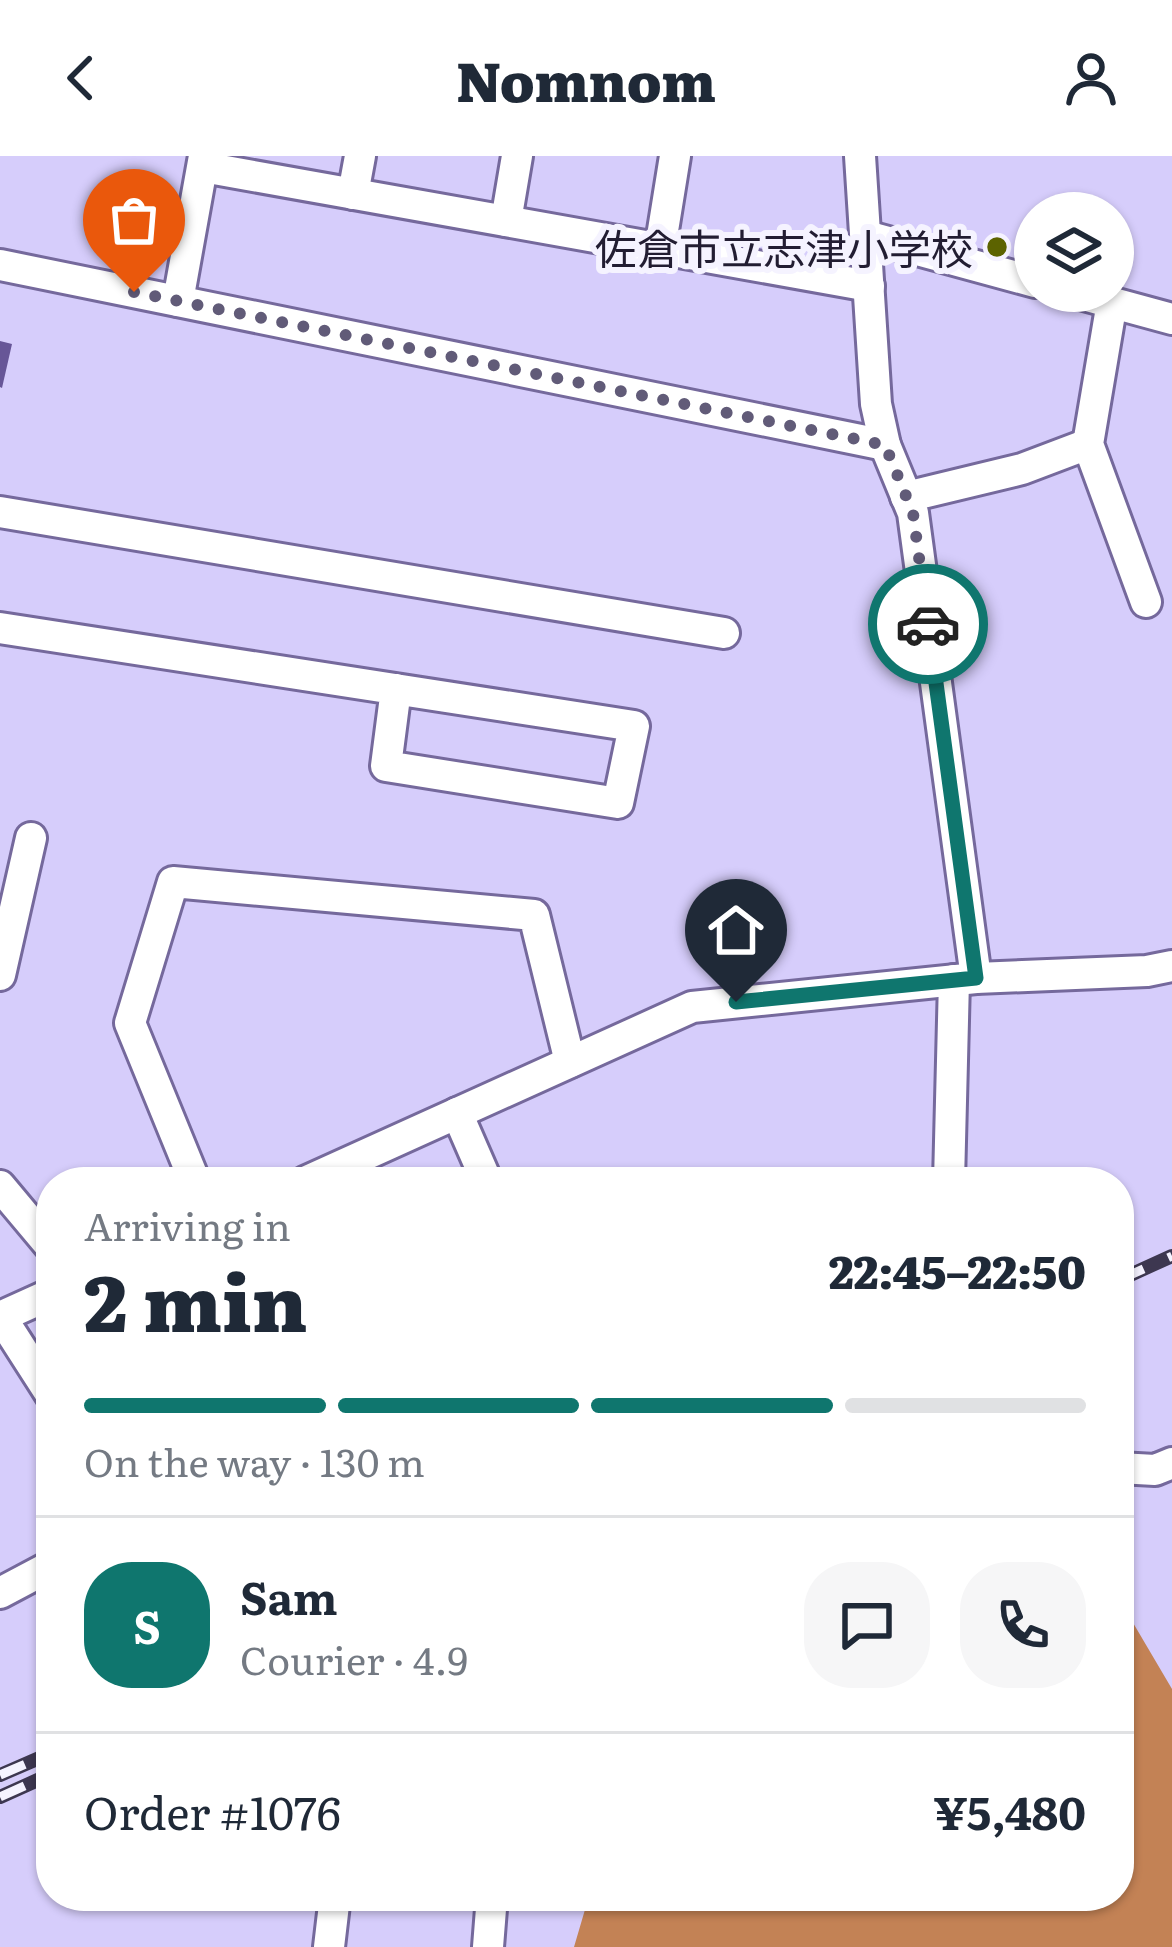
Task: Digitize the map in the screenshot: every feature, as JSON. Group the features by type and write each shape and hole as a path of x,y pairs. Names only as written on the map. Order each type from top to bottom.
{"street":[{"path":"353,194 360,156"},
{"path":"506,221 517,156"},
{"path":"661,249 675,156"},
{"path":"860,156 876,404 885,445 913,513 965,979 950,1167"},
{"path":"178,302 204,161 353,194 869,286"},
{"path":"866,236 1014,276"},
{"path":"0,266 885,445"},
{"path":"1134,308 1172,319"},
{"path":"1110,312 1088,444 1146,602"},
{"path":"906,496 1022,469 1088,444"},
{"path":"0,512 724,633"},
{"path":"0,628 396,689 634,726 618,803 386,766 396,689"},
{"path":"0,975 32,838"},
{"path":"189,1167 130,1023 173,882 534,915 570,1062"},
{"path":"338,1167 692,1006 965,979 1172,965"},
{"path":"457,1113 480,1167"},
{"path":"0,1186 36,1229"},
{"path":"36,1301 1,1317 36,1372"},
{"path":"1134,1469 1155,1470 1172,1463"},
{"path":"0,1593 36,1574"},
{"path":"329,1947 333,1911"},
{"path":"488,1947 491,1911"}],"shaded area":[{"path":"1134,1624 1172,1689 1172,1947 574,1947 585,1911 1134,1911"}],"building":[{"path":"0,341 12,344 2,388 0,387"}],"railway":[{"path":"1134,1273 1172,1256"},
{"path":"0,1775 36,1759"},
{"path":"0,1797 36,1781"}],"way so far":[{"path":"134,292 885,445 913,513 928,624"}],"place":[{"name":"佐倉市立志津小学校","path":"997,247"}],"route":[{"path":"736,1002 976,978 928,624"}]}
